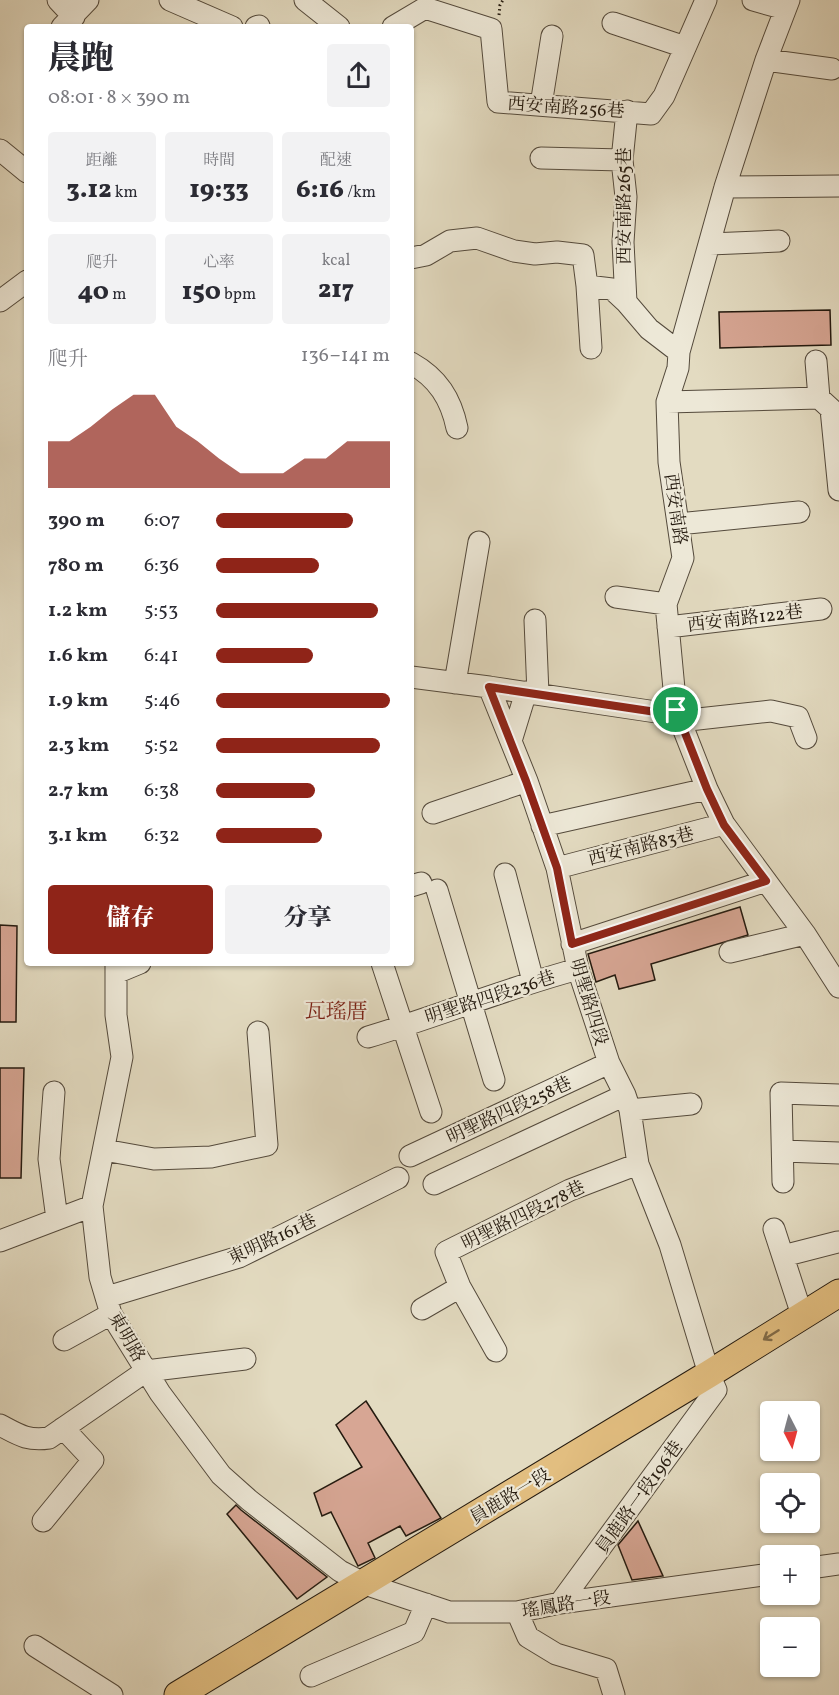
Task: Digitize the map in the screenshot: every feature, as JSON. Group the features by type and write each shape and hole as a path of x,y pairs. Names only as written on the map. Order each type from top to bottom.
{"main road":[{"name":"員鹿路一段","path":"713,1382 802,1315 839,1293"},
{"name":"員鹿路一段","path":"211,1695 377,1587 713,1382 839,1315"},
{"name":"員鹿路一段","path":"178,1695 377,1587"}],"street":[{"path":"58,0 68,22 87,0"},
{"path":"170,0 225,24"},
{"path":"306,0 335,24"},
{"name":"西安南路256巷","path":"398,24 425,8 491,29 498,102 651,114 664,96 706,0"},
{"path":"753,0 787,4"},
{"name":"西安南路","path":"787,4 766,60 725,188 668,402 669,462 683,558 666,604 678,715 707,789 724,825 805,934 839,987"},
{"path":"613,23 685,47"},
{"path":"541,105 552,36"},
{"path":"766,60 832,69"},
{"name":"西安南路265巷","path":"626,302 622,242 626,197 622,160 627,111"},
{"path":"0,150 24,170"},
{"path":"541,158 622,160"},
{"path":"725,188 839,186"},
{"path":"414,257 426,255 450,241 477,238 514,252 535,254 557,252 583,255 591,348"},
{"path":"710,244 779,241"},
{"path":"0,301 24,283"},
{"path":"587,286 612,289 649,329 680,352"},
{"path":"816,361 819,398 831,409 839,490"},
{"path":"414,365 432,379 446,394 453,408 457,428"},
{"path":"668,402 819,398"},
{"path":"678,524 799,512"},
{"path":"455,682 479,542"},
{"path":"616,597 666,604"},
{"name":"西安南路122巷","path":"668,627 821,609"},
{"path":"511,741 532,693 535,620"},
{"path":"414,677 678,715 771,711 798,717 806,738"},
{"name":"明聖路四段","path":"489,687 557,868 578,969 609,1063 628,1103 638,1164 670,1245 713,1382"},
{"path":"433,813 526,781"},
{"path":"542,826 707,789"},
{"name":"西安南路83巷","path":"557,868 724,825"},
{"path":"505,874 533,981"},
{"path":"572,944 766,881"},
{"path":"423,886 471,1003 494,1080"},
{"path":"730,952 805,934"},
{"path":"383,966 431,1112"},
{"name":"東明路","path":"116,968 116,1016 122,1057 93,1206 100,1277 109,1305 160,1393 221,1475 249,1500 340,1571 377,1587"},
{"name":"明聖路四段236巷","path":"368,1037 533,981 578,969"},
{"path":"104,1150 154,1159 211,1157 267,1145 258,1032"},
{"name":"明聖路四段258巷","path":"410,1156 609,1063"},
{"path":"54,1092 49,1159 57,1220"},
{"path":"783,1182 782,1093 839,1095"},
{"path":"434,1184 628,1103 691,1104"},
{"path":"783,1152 839,1152"},
{"name":"明聖路四段278巷","path":"496,1351 460,1287 446,1252 570,1190 638,1164"},
{"name":"東明路161巷","path":"64,1340 109,1305 239,1257 398,1178"},
{"path":"0,1241 93,1206"},
{"path":"774,1229 802,1315"},
{"path":"783,1256 838,1242"},
{"path":"422,1309 460,1287"},
{"path":"0,1425 21,1437 34,1440 49,1438 146,1371 244,1359"},
{"name":"員鹿路一段196巷","path":"560,1603 713,1382"},
{"path":"43,1521 93,1460 63,1428"},
{"path":"820,1567 839,1564"},
{"name":"瑤鳳路一段","path":"377,1587 449,1612 517,1612 560,1603 760,1576"},
{"path":"311,1676 414,1632 426,1604"},
{"path":"517,1612 528,1637 556,1654 606,1669 614,1695"},
{"path":"35,1646 112,1695"}],"building":[{"path":"830,310 831,345 720,348 719,312"},
{"path":"740,907 748,935 651,964 655,980 619,989 615,975 596,982 588,954"},
{"path":"0,925 17,926 16,1022 0,1022"},
{"path":"0,1068 24,1068 21,1178 0,1178"},
{"path":"366,1401 441,1518 406,1536 400,1526 368,1543 375,1558 358,1566 331,1512 322,1516 314,1493 362,1467 336,1425"},
{"path":"236,1505 327,1577 297,1599 227,1514"},
{"path":"638,1521 663,1576 632,1580 618,1545"}],"district":[{"name":"瓦瑤厝","path":"336,1011"}],"route":[{"path":"489,687 656,712 676,710 707,789 724,825 766,881 572,944 557,868 489,687"}]}
